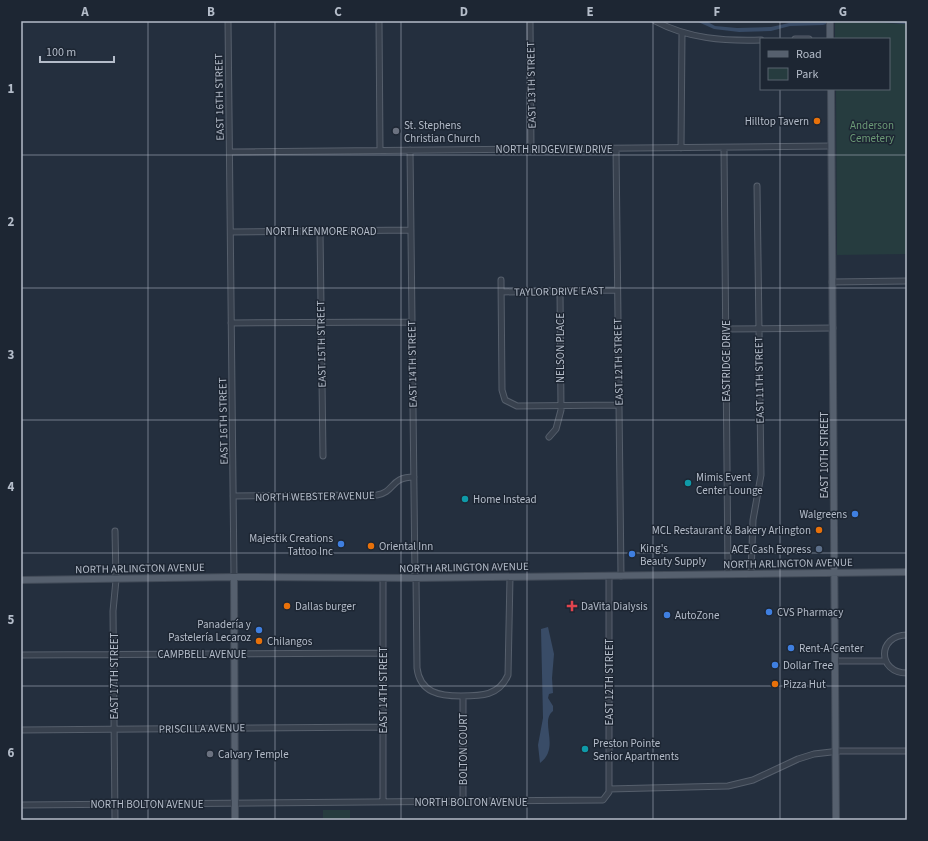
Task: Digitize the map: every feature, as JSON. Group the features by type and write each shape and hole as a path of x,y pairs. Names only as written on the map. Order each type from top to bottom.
{"main road":[{"path":"830,21 830,37"},
{"name":"EAST 10TH STREET","path":"831,90 836,820"},
{"name":"NORTH ARLINGTON AVENUE","path":"21,580 116,580 234,577 416,578 907,572"},
{"name":"EAST 16TH STREET","path":"234,577 235,820"}],"street":[{"name":"EAST 16TH STREET","path":"228,21 234,577"},
{"path":"379,21 380,150"},
{"name":"EAST 13TH STREET","path":"530,21 531,149"},
{"path":"655,21 682,33 719,40 760,40"},
{"path":"681,148 682,33"},
{"name":"NORTH RIDGEVIEW DRIVE","path":"230,152 831,146"},
{"name":"EAST 12TH STREET","path":"616,148 621,576"},
{"name":"EASTRIDGE DRIVE","path":"724,148 728,574"},
{"name":"EAST 14TH STREET","path":"410,150 417,668 420,679 426,688 436,694 445,696 483,696 492,693 501,687 507,677 509,668 510,577"},
{"name":"EAST 11TH STREET","path":"751,574 754,514 760,475 757,186"},
{"name":"NORTH KENMORE ROAD","path":"231,232 411,230"},
{"name":"EAST 15TH STREET","path":"320,231 323,456"},
{"path":"501,280 502,390 505,400 517,406 619,405"},
{"path":"832,282 907,281"},
{"name":"TAYLOR DRIVE EAST","path":"502,292 617,290"},
{"name":"NELSON PLACE","path":"549,437 556,429 561,406 560,291"},
{"path":"231,323 412,322"},
{"path":"726,329 833,328"},
{"name":"NORTH WEBSTER AVENUE","path":"233,496 377,495 388,491 399,479 414,477"},
{"name":"EAST 17TH STREET","path":"115,531 115,820"},
{"name":"EAST 12TH STREET","path":"608,576 609,789"},
{"name":"EAST 14TH STREET","path":"383,578 383,802"},
{"path":"907,635 896,636 888,643 884,652 886,661 895,671 907,673"},
{"name":"CAMPBELL AVENUE","path":"21,655 383,653"},
{"path":"835,661 886,661"},
{"name":"BOLTON COURT","path":"463,696 463,802"},
{"name":"PRISCILLA AVENUE","path":"21,730 383,727"},
{"path":"609,789 728,786 753,780 805,756 836,751 907,751"},
{"name":"NORTH BOLTON AVENUE","path":"21,804 600,801 606,798 609,789"}],"green space":[{"name":"Anderson Cemetery","path":"853,20 907,24 907,33 905,34 907,34 907,254 837,255 836,90 890,90 890,38 835,38 835,21"},
{"path":"323,810 350,810 350,820 323,820"}],"water":[{"path":"696,21 706,21 715,26 737,28 771,27 789,23 837,21 823,25 790,26 771,31 739,32 714,29"},
{"path":"864,21 907,21 907,24"},
{"path":"548,627 554,654 552,678 553,693 549,694 548,698 553,706 553,711 549,716 548,722 550,742 549,750 546,757 540,763 538,745 543,718 541,629"}],"place":[{"name":"Hilltop Tavern","path":"817,121"},
{"name":"St. Stephens Christian Church","path":"396,131"},
{"name":"Mimis Event Center Lounge","path":"688,483"},
{"name":"Home Instead","path":"465,499"},
{"name":"Walgreens","path":"855,514"},
{"name":"MCL Restaurant & Bakery Arlington","path":"819,530"},
{"name":"Majestik Creations Tattoo Inc","path":"341,544"},
{"name":"Oriental Inn","path":"371,546"},
{"name":"ACE Cash Express","path":"819,549"},
{"name":"King's Beauty Supply","path":"632,554"},
{"name":"Dallas burger","path":"287,606"},
{"name":"DaVita Dialysis","path":"572,606"},
{"name":"CVS Pharmacy","path":"769,612"},
{"name":"AutoZone","path":"667,615"},
{"name":"Panadería y Pastelería Lecaroz","path":"259,630"},
{"name":"Chilangos","path":"259,641"},
{"name":"Rent-A-Center","path":"791,648"},
{"name":"Dollar Tree","path":"775,665"},
{"name":"Pizza Hut","path":"775,684"},
{"name":"Preston Pointe Senior Apartments","path":"585,749"},
{"name":"Calvary Temple","path":"210,754"}]}
